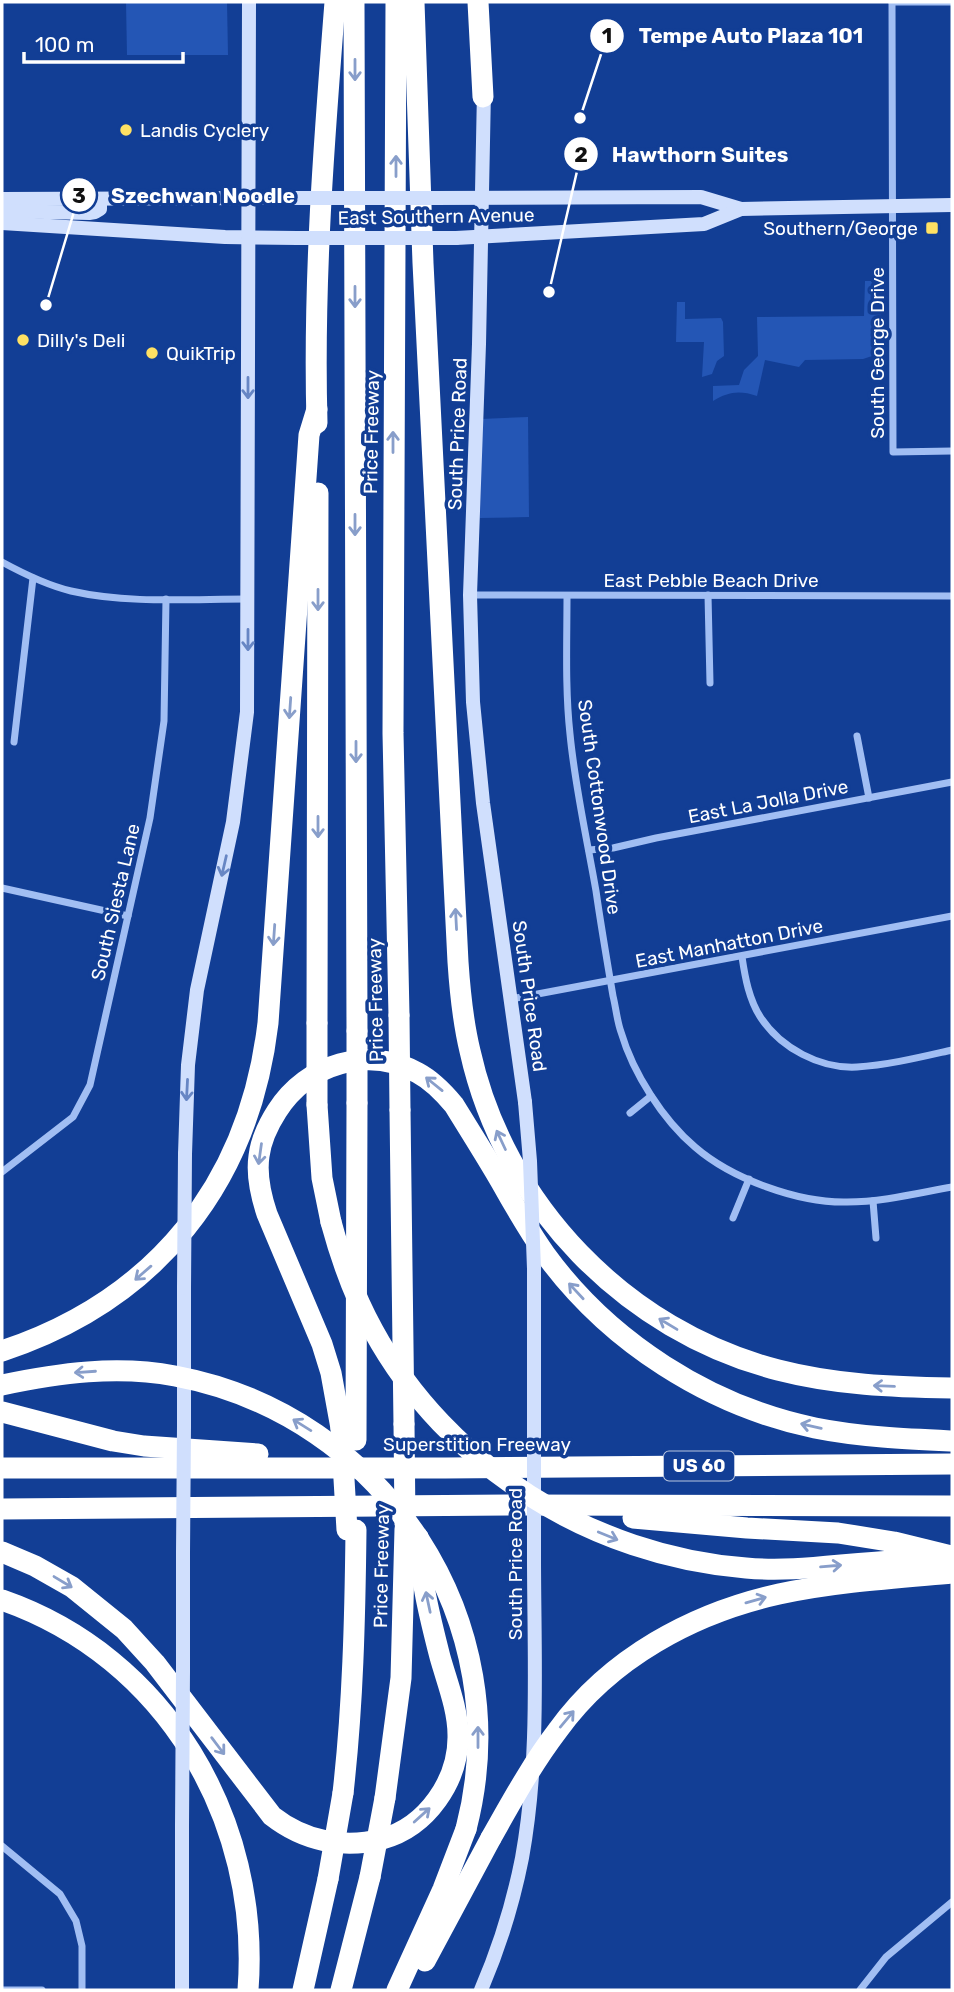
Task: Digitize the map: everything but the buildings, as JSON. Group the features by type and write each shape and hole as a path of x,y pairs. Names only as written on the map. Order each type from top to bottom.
{"highway":[{"path":"335,2 322,181 317,409 317,1105 322,1178 331,1222 362,1310 385,1350 420,1401 454,1436 485,1464 524,1493 576,1523 636,1547 691,1560 746,1568 806,1568 952,1557"},
{"name":"Price Freeway","path":"303,1990 328,1879 343,1793 352,1686 348,1434 357,1103 354,2"},
{"name":"Price Freeway","path":"341,1990 370,1877 385,1798 401,1678 411,1528 393,733 396,2"},
{"path":"414,2 423,264 458,962 470,1052 489,1112 499,1136 538,1206 581,1256 609,1283 668,1324 704,1344 740,1359 824,1381 866,1386 952,1388"},
{"path":"478,2 483,97"},
{"path":"2,1351 43,1336 89,1313 124,1289 161,1256 198,1214 209,1197 250,1113 261,1069 268,1023 309,435 317,409"},
{"path":"348,1434 322,1344 261,1195 258,1157 263,1137 273,1116 295,1087 326,1069 363,1060 380,1061 410,1069 421,1074 444,1093 454,1105 530,1231 569,1285 615,1329 674,1372 734,1403 800,1424 847,1433 952,1441"},
{"path":"2,1385 57,1375 124,1371 175,1376 229,1390 289,1417 328,1442 361,1471 396,1509 426,1549 451,1598 467,1644 477,1697 479,1742 475,1788 466,1829 443,1889 397,1990"},
{"path":"2,1412 83,1434 144,1446 445,1468"},
{"name":"Superstition Freeway","path":"2,1468 952,1464"},
{"path":"509,1505 590,1515 838,1533 894,1542 952,1557"},
{"name":"US 60","path":"2,1508 952,1506"},
{"path":"2,1552 35,1566 72,1587 130,1635 155,1663 272,1816 285,1826 319,1840 354,1844 390,1837 424,1814 445,1788 457,1753 458,1724 433,1632 411,1528"},
{"path":"409,1990 527,1774 558,1729 610,1675 665,1636 725,1609 777,1594 952,1573"},
{"path":"2,1600 51,1622 112,1662 168,1718 197,1760 219,1808 241,1876 249,1941 247,1990"}],"main road":[{"path":"182,1990 185,1154 188,1065 197,990 233,822 245,736 248,686 248,2"},
{"name":"South Price Road","path":"481,1990 514,1893 526,1829 534,1754 534,1269 531,1174 526,1102 478,765 471,672 470,595 482,237 483,97 488,2"},
{"name":"East Southern Avenue","path":"2,200 701,197 741,209 952,205"},
{"path":"2,211 89,213 100,209 100,199"},
{"name":"East Southern Avenue","path":"2,223 248,237 456,238 704,224 741,209"}],"street":[{"path":"892,2 952,2"},
{"name":"South George Drive","path":"892,2 893,452 952,451"},
{"path":"2,562 33,578 72,591 118,597 248,599"},
{"path":"14,741 33,578"},
{"name":"East Pebble Beach Drive","path":"470,595 952,596"},
{"path":"708,595 710,683"},
{"name":"South Cottonwood Drive","path":"567,596 570,734 611,981 621,1033 651,1096 694,1147 713,1161 749,1180 809,1199 873,1201 952,1187"},
{"name":"South Siesta Lane","path":"2,1172 74,1118 90,1085 150,817 164,721 166,599"},
{"path":"857,736 869,798"},
{"name":"East La Jolla Drive","path":"589,850 613,848 952,782"},
{"path":"2,888 128,916"},
{"name":"East Manhatton Drive","path":"511,999 952,916"},
{"path":"741,957 748,988 761,1017 781,1040 803,1054 827,1064 856,1067 952,1051"},
{"path":"630,1112 651,1096"},
{"path":"733,1218 749,1180"},
{"path":"873,1201 876,1238"},
{"path":"2,1846 60,1894 76,1921 82,1946 82,1990"},
{"path":"862,1990 886,1957 952,1902"},
{"path":"2,1990 42,1990"}],"shaded area":[{"path":"126,2 227,2 228,55 127,55"},
{"path":"865,281 881,281 881,353 863,359 805,360 799,367 765,360 757,396 734,393 713,401 713,386 739,385 744,370 758,356 757,317 864,316"},
{"path":"677,302 685,302 685,319 721,318 723,322 724,356 717,361 712,374 702,377 704,342 676,342"},
{"path":"528,417 529,517 480,518 481,419"}],"place":[{"name":"Tempe Auto Plaza 101","path":"580,118"},
{"name":"Landis Cyclery","path":"126,130"},
{"name":"Southern/George","path":"932,228"},
{"name":"Hawthorn Suites","path":"549,292"},
{"name":"Szechwan Noodle","path":"46,305"},
{"name":"Dilly's Deli","path":"23,340"},
{"name":"QuikTrip","path":"152,353"}]}
